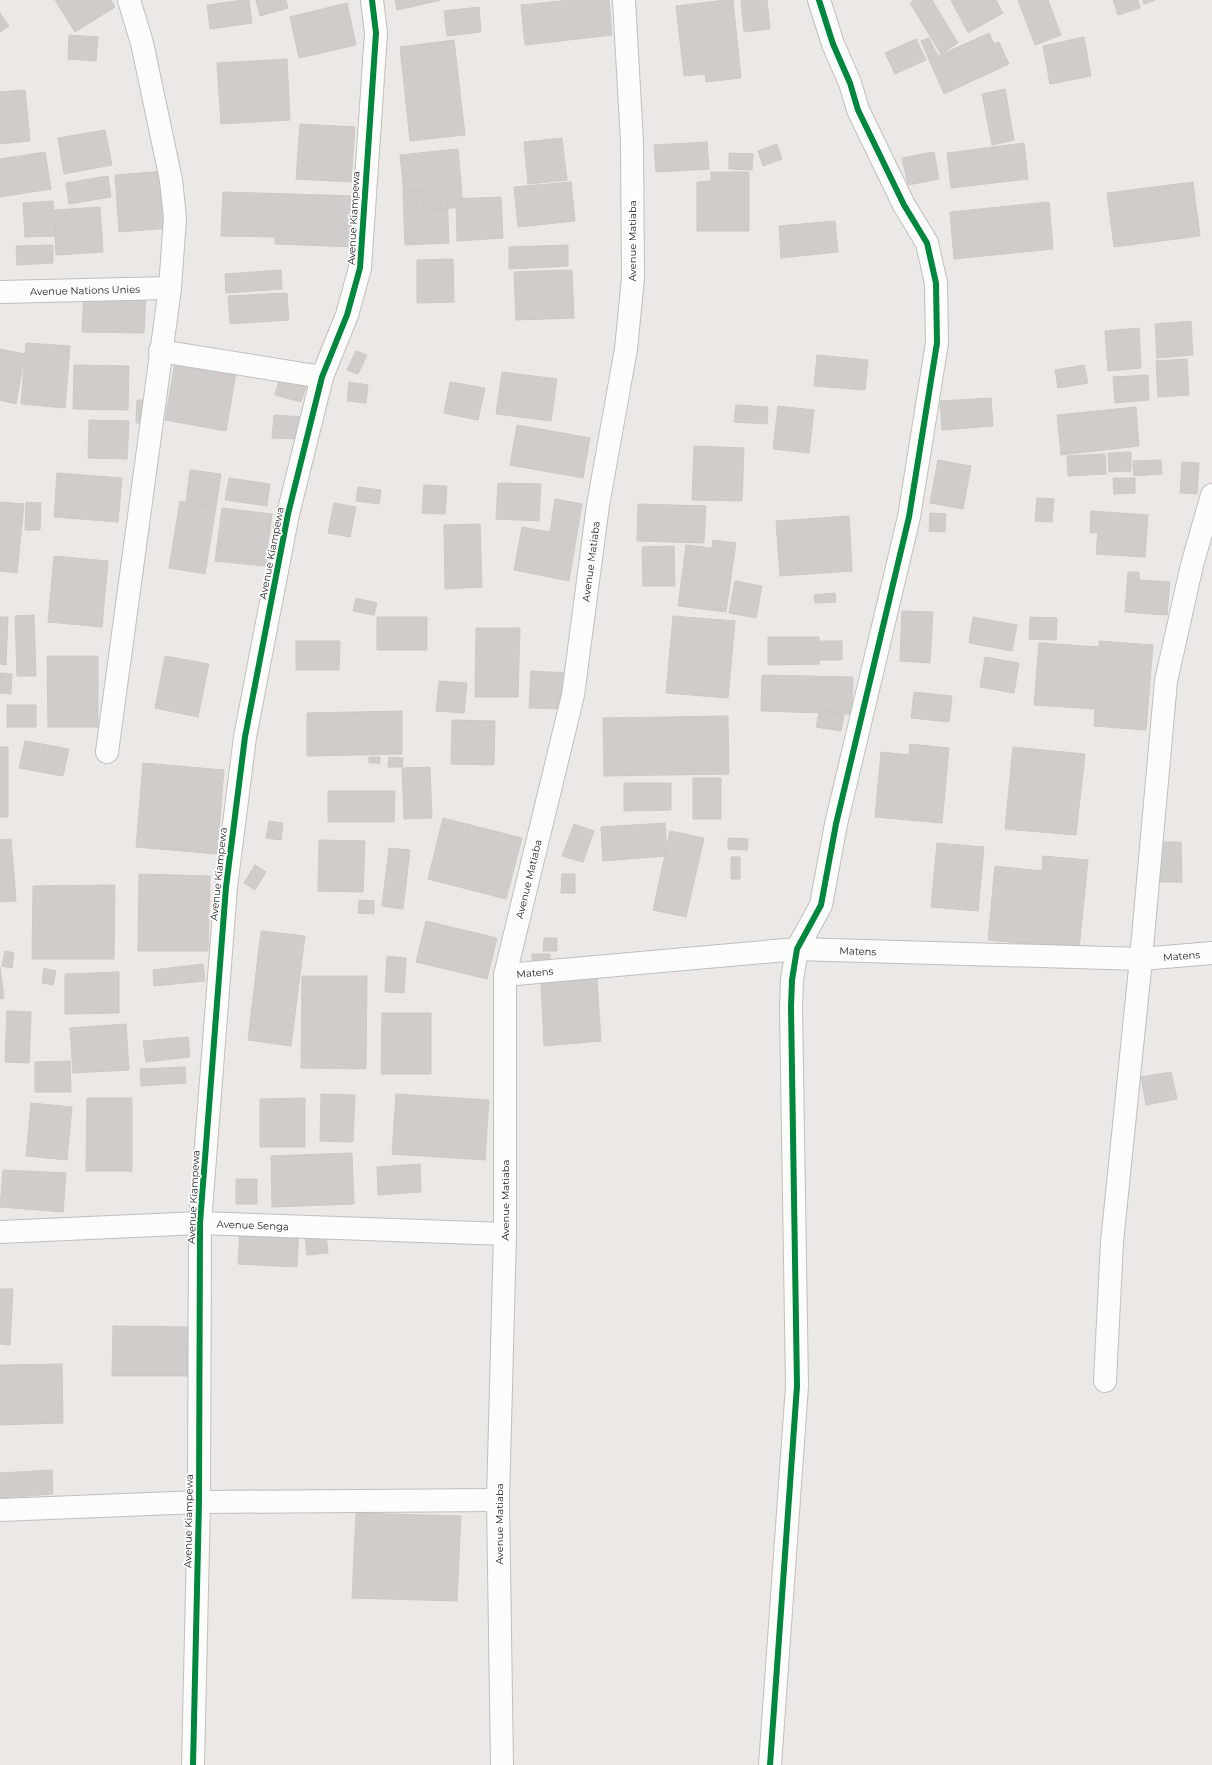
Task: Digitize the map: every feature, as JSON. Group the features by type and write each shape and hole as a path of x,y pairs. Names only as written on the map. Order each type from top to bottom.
{"street":[{"path":"107,752 130,589 160,351 170,288 175,218 172,180 142,43 129,0"},
{"name":"Avenue Kiampewa","path":"193,1765 199,1502 200,1223 226,887 246,737 288,514 322,377 347,315 360,268 376,32 372,0"},
{"name":"Avenue Matiaba","path":"502,1765 498,1500 505,1234 505,975 573,695 598,505 626,349 633,278 633,195 632,142 624,0"},
{"path":"770,1765 797,1386 791,1007 792,980 797,949 821,905 836,824 909,517 937,343 936,283 926,243 904,205 858,110 850,83 833,44 819,0"},
{"name":"Avenue Nations Unies","path":"0,292 170,288"},
{"path":"160,351 322,377"},
{"path":"1105,1381 1112,1242 1141,959 1166,681 1192,565 1212,495"},
{"name":"Matens","path":"505,975 797,949 1141,959 1212,953"},
{"name":"Avenue Senga","path":"0,1232 200,1223 505,1234"},
{"path":"0,1510 199,1502 498,1500"}],"building":[{"path":"55,0 111,0 115,7 75,32"},
{"path":"249,0 252,23 210,29 207,5"},
{"path":"256,0 286,0 288,8 260,16"},
{"path":"395,0 441,0 397,10"},
{"path":"570,0 609,0 612,35 525,45 521,5"},
{"path":"733,0 741,78 706,82 705,74 684,76 676,6"},
{"path":"741,0 767,0 770,29 744,32"},
{"path":"914,0 932,0 958,43 941,54 910,3"},
{"path":"951,0 996,0 1003,13 968,33"},
{"path":"1018,0 1048,0 1061,35 1035,45"},
{"path":"1113,0 1138,0 1140,8 1118,15"},
{"path":"1143,0 1155,0 1144,4"},
{"path":"347,3 356,45 299,58 290,17"},
{"path":"479,7 481,32 447,36 444,11"},
{"path":"0,13 9,26 0,32"},
{"path":"989,33 994,44 999,42 1009,64 944,94 921,41 929,38 938,56"},
{"path":"69,35 98,37 96,61 68,59"},
{"path":"1084,37 1091,76 1050,84 1043,46"},
{"path":"916,39 926,60 895,74 885,53"},
{"path":"454,40 465,135 410,141 400,47"},
{"path":"287,59 290,120 221,124 217,63"},
{"path":"1005,89 1014,140 992,145 982,94"},
{"path":"25,90 30,141 0,144 0,92"},
{"path":"300,124 355,127 351,182 296,179"},
{"path":"105,130 112,165 64,174 58,138"},
{"path":"562,138 567,180 528,184 524,142"},
{"path":"707,142 709,169 656,172 654,145"},
{"path":"1024,143 1028,179 951,188 947,153"},
{"path":"777,144 782,159 763,166 758,151"},
{"path":"458,149 463,207 417,211 416,193 404,194 400,155"},
{"path":"45,152 51,189 0,197 0,159"},
{"path":"934,152 939,179 908,185 902,158"},
{"path":"729,153 753,154 752,170 729,169"},
{"path":"166,171 170,228 119,232 115,175"},
{"path":"711,172 749,172 749,231 697,231 697,182 711,181"},
{"path":"108,176 111,197 69,204 66,183"},
{"path":"571,182 575,221 518,227 514,187"},
{"path":"1193,182 1200,236 1114,247 1107,193"},
{"path":"447,190 449,243 405,245 403,191"},
{"path":"223,192 358,196 356,247 275,244 275,237 221,236"},
{"path":"501,197 503,238 457,241 456,199"},
{"path":"53,201 55,236 25,237 23,203"},
{"path":"1049,202 1053,249 954,259 950,212"},
{"path":"100,207 103,252 56,255 54,210"},
{"path":"835,221 838,252 781,258 779,226"},
{"path":"53,245 53,263 17,265 16,246"},
{"path":"568,245 568,266 509,269 509,247"},
{"path":"453,259 454,302 417,303 417,260"},
{"path":"281,270 282,289 226,293 225,274"},
{"path":"572,270 574,318 516,320 514,272"},
{"path":"84,292 146,294 144,333 82,332"},
{"path":"287,293 289,320 230,324 228,296"},
{"path":"1191,321 1193,355 1157,358 1155,324"},
{"path":"1139,328 1141,368 1108,371 1105,331"},
{"path":"26,343 70,346 65,408 21,404"},
{"path":"0,349 25,354 16,404 0,400"},
{"path":"356,351 367,355 358,374 347,370"},
{"path":"817,355 868,360 865,390 814,386"},
{"path":"1187,359 1189,395 1158,397 1156,361"},
{"path":"175,362 236,373 226,431 165,420"},
{"path":"74,365 129,366 128,410 73,409"},
{"path":"1084,365 1088,383 1058,388 1055,370"},
{"path":"502,372 557,379 551,421 496,414"},
{"path":"281,373 308,381 301,402 275,395"},
{"path":"1148,375 1149,400 1115,403 1113,377"},
{"path":"349,382 368,385 366,403 347,401"},
{"path":"450,382 485,388 478,420 444,413"},
{"path":"991,398 993,426 942,430 940,401"},
{"path":"137,400 148,400 146,423 136,423"},
{"path":"736,405 768,407 767,424 734,422"},
{"path":"778,406 814,410 809,453 773,449"},
{"path":"1136,407 1139,446 1061,455 1057,415"},
{"path":"274,415 302,417 300,439 272,438"},
{"path":"89,420 129,421 127,459 88,458"},
{"path":"517,425 590,438 583,478 510,465"},
{"path":"694,446 744,448 742,501 692,500"},
{"path":"1131,452 1131,471 1109,472 1108,453"},
{"path":"1105,454 1106,474 1068,476 1067,456"},
{"path":"938,460 971,466 963,509 930,503"},
{"path":"1161,460 1162,474 1134,476 1133,461"},
{"path":"1182,462 1199,463 1197,494 1180,493"},
{"path":"190,470 221,474 216,507 186,503"},
{"path":"57,473 122,478 118,522 54,517"},
{"path":"229,478 270,484 267,506 225,500"},
{"path":"1113,478 1135,478 1135,493 1114,494"},
{"path":"498,483 541,484 539,521 496,519"},
{"path":"424,485 447,486 445,514 422,513"},
{"path":"358,487 381,490 379,504 356,501"},
{"path":"1037,498 1054,499 1052,522 1035,521"},
{"path":"555,499 582,504 569,581 514,570 522,527 550,532"},
{"path":"180,501 216,507 205,574 169,568"},
{"path":"0,502 24,504 17,573 0,571"},
{"path":"26,502 41,503 40,530 25,530"},
{"path":"334,503 356,507 350,537 328,533"},
{"path":"638,504 706,506 704,543 637,541"},
{"path":"222,508 272,514 265,566 215,561"},
{"path":"1091,511 1148,515 1145,557 1096,554 1098,533 1090,533"},
{"path":"930,513 946,514 945,532 929,531"},
{"path":"849,516 852,571 780,576 776,521"},
{"path":"480,524 482,587 445,589 444,525"},
{"path":"713,540 736,543 726,612 678,606 686,545 712,548"},
{"path":"674,546 675,586 643,586 642,547"},
{"path":"54,556 108,561 102,627 48,622"},
{"path":"1128,572 1139,572 1139,580 1170,582 1167,615 1125,612"},
{"path":"735,581 762,586 756,618 729,613"},
{"path":"835,593 836,602 815,603 814,595"},
{"path":"356,598 377,603 374,615 353,611"},
{"path":"902,611 933,612 930,663 900,661"},
{"path":"34,615 36,676 17,676 15,616"},
{"path":"673,616 735,621 728,698 666,693"},
{"path":"0,617 8,617 6,665 0,664"},
{"path":"377,617 427,617 427,650 377,650"},
{"path":"973,617 1017,625 1012,651 969,643"},
{"path":"1030,617 1057,618 1056,640 1029,639"},
{"path":"476,628 520,628 518,697 475,697"},
{"path":"768,637 819,637 819,664 768,665"},
{"path":"296,641 340,641 339,670 296,670"},
{"path":"810,641 842,641 842,660 810,660"},
{"path":"1099,641 1153,645 1146,730 1094,726 1095,709 1034,705 1039,643 1099,647"},
{"path":"47,656 98,656 98,727 48,727"},
{"path":"165,656 209,664 198,717 155,708"},
{"path":"985,657 1019,663 1014,693 980,687"},
{"path":"531,671 570,673 568,709 529,708"},
{"path":"0,673 12,674 11,694 0,693"},
{"path":"762,675 853,677 852,714 761,711"},
{"path":"439,681 467,683 464,713 436,711"},
{"path":"914,692 952,696 949,722 911,718"},
{"path":"7,705 36,705 36,727 7,727"},
{"path":"820,709 844,714 841,731 816,727"},
{"path":"402,711 402,754 307,756 307,713"},
{"path":"728,716 729,774 604,776 603,718"},
{"path":"452,720 495,721 494,765 451,764"},
{"path":"25,741 69,749 63,776 19,768"},
{"path":"910,744 949,748 942,823 875,817 881,752 909,755"},
{"path":"0,747 8,747 8,817 0,817"},
{"path":"1013,747 1085,754 1076,835 1005,829"},
{"path":"369,757 380,757 380,763 369,763"},
{"path":"389,757 403,758 402,767 388,767"},
{"path":"143,763 224,770 217,854 136,847"},
{"path":"430,767 432,818 404,819 402,768"},
{"path":"693,778 721,778 721,819 693,819"},
{"path":"624,783 671,783 671,810 624,811"},
{"path":"328,791 395,791 394,822 328,822"},
{"path":"443,818 522,838 506,899 428,879"},
{"path":"269,821 283,823 281,840 266,838"},
{"path":"665,823 667,856 603,861 601,827"},
{"path":"574,824 594,831 583,862 562,856"},
{"path":"670,831 704,838 686,917 653,910"},
{"path":"728,838 748,839 747,850 728,849"},
{"path":"11,839 16,901 0,902 0,840"},
{"path":"319,840 365,841 363,892 318,891"},
{"path":"1154,842 1181,842 1182,882 1154,882"},
{"path":"937,843 984,847 978,911 931,907"},
{"path":"389,848 410,850 403,909 382,906"},
{"path":"1043,856 1088,860 1079,949 988,940 995,866 1042,871"},
{"path":"731,857 740,857 740,879 731,879"},
{"path":"255,865 266,872 255,890 244,883"},
{"path":"139,874 210,876 208,951 138,951"},
{"path":"562,874 575,874 575,893 561,893"},
{"path":"115,885 114,959 32,959 33,886"},
{"path":"359,900 374,901 374,914 358,913"},
{"path":"426,921 497,938 487,979 416,962"},
{"path":"261,931 305,936 291,1046 248,1040"},
{"path":"544,938 557,938 557,951 543,951"},
{"path":"5,951 14,953 12,968 2,966"},
{"path":"532,954 550,954 550,966 532,966"},
{"path":"387,956 406,958 404,993 385,992"},
{"path":"203,964 205,981 154,986 153,970"},
{"path":"0,967 4,998 0,999"},
{"path":"44,968 56,971 53,985 42,983"},
{"path":"119,972 119,1013 65,1014 65,974"},
{"path":"302,976 367,976 366,1069 301,1068"},
{"path":"597,979 601,1041 544,1046 541,983"},
{"path":"7,1011 31,1012 29,1063 5,1062"},
{"path":"382,1013 431,1013 431,1074 381,1074"},
{"path":"126,1024 129,1070 73,1073 70,1028"},
{"path":"188,1037 190,1057 146,1062 143,1041"},
{"path":"70,1061 71,1092 35,1092 35,1062"},
{"path":"185,1067 186,1083 141,1086 140,1069"},
{"path":"1171,1072 1177,1099 1146,1105 1141,1077"},
{"path":"321,1094 355,1095 353,1142 320,1141"},
{"path":"396,1094 489,1100 485,1160 392,1154"},
{"path":"87,1098 132,1098 132,1171 86,1171"},
{"path":"305,1098 305,1147 260,1147 260,1099"},
{"path":"31,1103 72,1107 67,1160 26,1156"},
{"path":"352,1153 354,1204 272,1207 271,1156"},
{"path":"420,1164 421,1192 378,1195 377,1167"},
{"path":"3,1170 66,1173 63,1212 0,1207"},
{"path":"236,1179 257,1179 257,1204 236,1204"},
{"path":"240,1226 299,1229 297,1267 238,1264"},
{"path":"326,1233 328,1253 307,1255 305,1236"},
{"path":"0,1289 13,1289 10,1345 0,1344"},
{"path":"113,1326 191,1327 190,1376 112,1376"},
{"path":"62,1364 63,1423 0,1425 0,1365"},
{"path":"52,1470 53,1494 0,1498 0,1473"},
{"path":"356,1513 461,1516 457,1601 352,1598"}],"cycle path":[{"path":"193,1765 199,1502 200,1223 226,887 245,737 288,514 322,377 347,315 360,268 376,33 372,0"},
{"path":"770,1765 797,1386 791,1007 792,980 797,949 821,905 836,824 909,517 937,343 936,283 927,243 904,205 858,110 850,83 833,44 819,0"}]}
